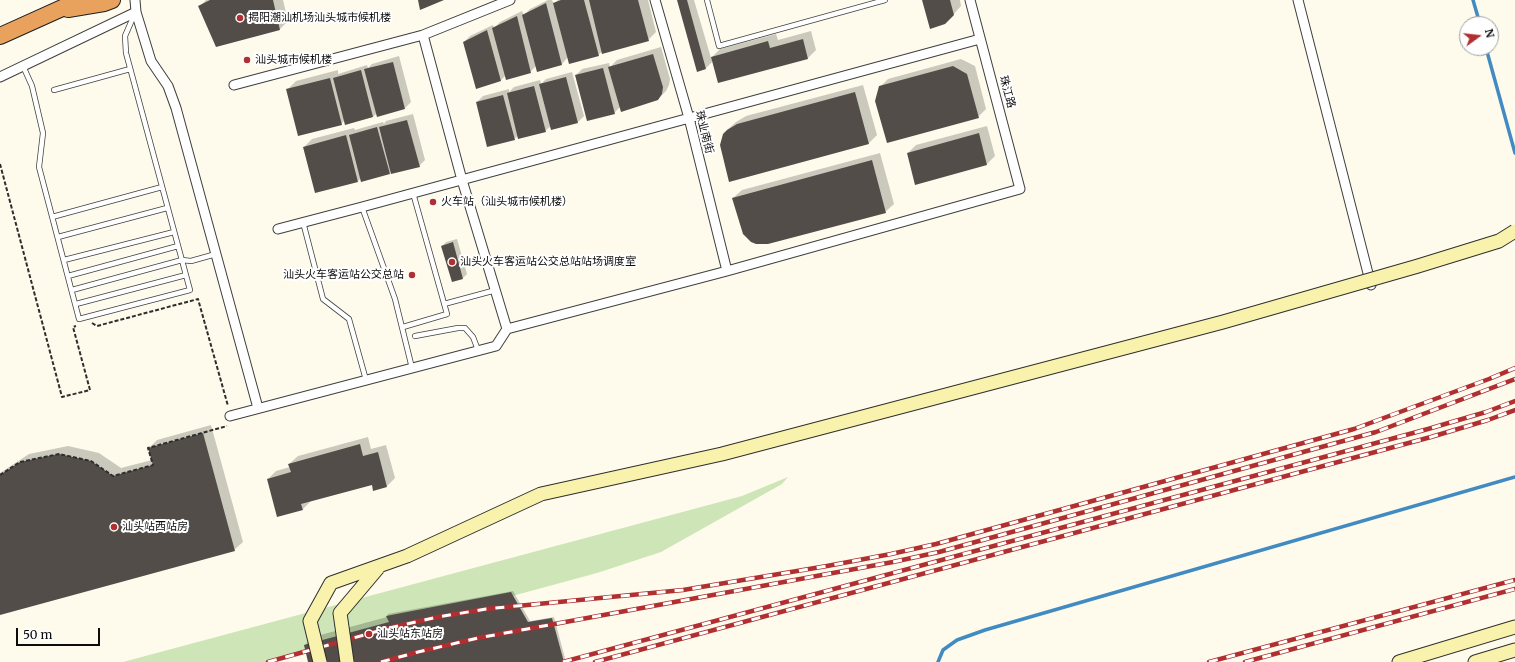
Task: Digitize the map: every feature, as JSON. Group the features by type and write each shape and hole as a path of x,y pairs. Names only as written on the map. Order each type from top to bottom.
{"highway":[{"path":"0,36 80,0"},
{"path":"56,10 104,3 112,0"}],"street":[{"path":"135,0 136,12 150,61 168,86 176,108 258,408"},
{"path":"234,85 423,35 510,0"},
{"name":"珠业南街","path":"655,0 688,118 727,271"},
{"name":"珠江路","path":"727,271 1020,189 970,0"},
{"path":"1298,0 1371,286"},
{"path":"0,77 136,12"},
{"path":"423,35 462,180 507,329"},
{"path":"278,228 362,207 980,39"},
{"path":"320,662 310,621 332,583 407,556 541,494 722,454 1222,322 1418,266 1499,241 1515,230"},
{"path":"230,416 496,346 507,329 727,271"},
{"path":"348,662 340,613 379,566"},
{"path":"1399,662 1515,627"},
{"path":"1475,662 1515,650"}],"lane":[{"path":"707,0 719,46 886,0"},
{"path":"23,66 32,86 43,133 39,167 79,319 190,290 126,53 125,36 136,12"},
{"path":"54,90 130,69"},
{"path":"52,217 162,187"},
{"path":"402,327 447,314 413,193"},
{"path":"362,207 395,299 412,368"},
{"path":"58,237 168,208"},
{"path":"303,222 323,299 350,319 366,380"},
{"path":"64,260 174,232"},
{"path":"68,276 178,246"},
{"path":"72,290 182,260 191,261 216,254"},
{"path":"76,304 186,275"},
{"path":"444,304 496,290"},
{"path":"416,336 465,328 473,337 478,350"}],"path":[{"path":"0,164 62,397 90,390 73,327 78,325"},
{"path":"0,475 20,462 59,454 91,461 113,476 152,465 148,448 233,424 198,299 97,326 90,322"}],"green space":[{"path":"788,477 782,484 661,552 597,573 269,662 123,662 742,496"}],"building":[{"name":"揭阳潮汕机场汕头城市候机楼","path":"210,0 273,0 280,30 216,47 198,6"},
{"path":"418,0 444,0 420,10"},
{"path":"561,0 584,0 599,56 569,64 553,3"},
{"path":"589,0 638,0 649,41 602,54"},
{"path":"677,0 687,0 706,69 697,72"},
{"path":"922,0 950,0 954,15 945,24 930,29"},
{"path":"546,3 562,65 537,72 522,15"},
{"path":"517,16 531,73 506,80 492,28"},
{"path":"487,30 501,81 476,89 463,42"},
{"path":"803,39 808,59 718,83 711,57 768,41 770,48"},
{"path":"653,54 663,87 662,94 658,100 621,112 608,67"},
{"path":"393,62 405,109 377,117 364,69"},
{"path":"953,66 967,74 979,118 887,143 875,101 879,86"},
{"path":"603,68 615,114 587,121 575,75"},
{"path":"361,70 373,117 345,125 333,78"},
{"path":"566,77 578,123 551,130 539,84"},
{"path":"330,78 342,125 298,136 286,89"},
{"path":"534,86 546,132 518,139 507,93"},
{"path":"855,92 869,144 729,182 720,145 723,134 727,130 737,124"},
{"path":"503,95 515,140 487,147 476,102"},
{"path":"407,120 420,167 391,174 379,127"},
{"path":"377,127 390,174 361,182 349,135"},
{"path":"979,133 987,165 915,185 907,153"},
{"path":"346,135 358,182 315,193 303,147"},
{"path":"872,160 886,213 768,244 756,244 751,242 743,234 732,198"},
{"name":"汕头火车客运站公交总站站场调度室","path":"453,242 463,279 452,282 441,246"},
{"name":"汕头站西站房","path":"203,433 235,551 0,615 0,475 20,462 59,454 91,461 113,476 153,465 148,448"},
{"path":"360,444 363,456 378,452 387,487 373,491 372,485 301,504 303,510 277,517 267,479 291,472 288,464"},
{"path":"511,592 528,622 552,618 564,662 308,662 304,645 389,622 386,616"}],"waterway":[{"path":"1473,0 1478,16"},
{"path":"1488,56 1515,153"},
{"path":"938,662 943,650 957,640 985,630 1515,477"}],"railway":[{"path":"268,662 389,628 438,617 486,609 683,590 827,566 936,544 1354,429 1515,368"},
{"path":"381,662 478,638 893,562 939,552 1376,432 1515,379"},
{"path":"563,662 1428,429 1486,412 1515,401"},
{"path":"595,662 1431,437 1488,420 1515,410"},
{"path":"1209,662 1515,580"},
{"path":"1245,662 1515,589"}],"place":[{"name":"揭阳潮汕机场汕头城市候机楼","path":"240,18"},
{"name":"汕头城市候机楼","path":"247,60"},
{"name":"火车站（汕头城市候机楼）","path":"433,202"},
{"name":"汕头火车客运站公交总站站场调度室","path":"452,262"},
{"name":"汕头火车客运站公交总站","path":"412,275"},
{"name":"汕头站西站房","path":"114,527"},
{"name":"汕头站东站房","path":"369,634"}]}
